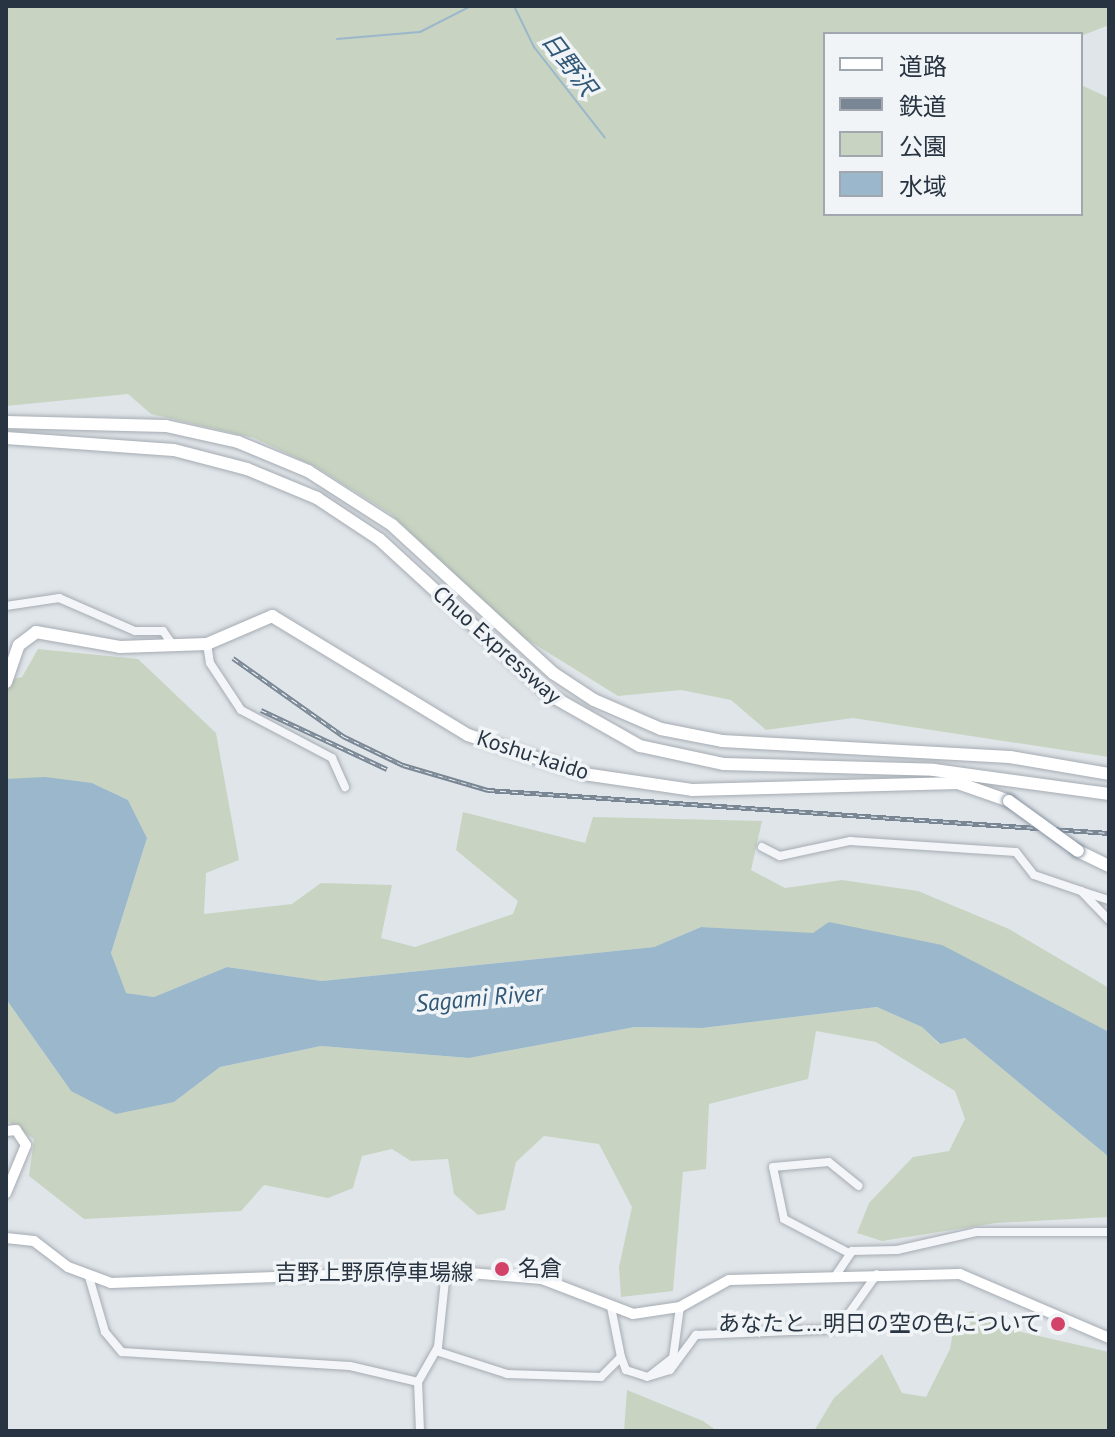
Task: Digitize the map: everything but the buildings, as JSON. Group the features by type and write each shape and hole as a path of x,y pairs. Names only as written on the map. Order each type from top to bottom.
{"highway":[{"name":"Chuo Expressway","path":"6,422 134,422 212,434 283,460 355,498 536,659 618,713 722,741 877,747 1010,757 1109,774"},
{"name":"Chuo Expressway","path":"6,438 105,441 203,456 336,509 390,548 548,694 640,746 724,764 934,770 1109,794"},
{"name":"Koshu-kaido","path":"6,682 19,645 36,632 120,647 207,644 261,618 283,618 468,735 584,774 692,790 958,783 1009,801 1078,851 1109,866"}],"main road":[{"path":"6,1131 16,1130 26,1145 6,1193"},
{"name":"吉野上野原停車場線","path":"6,1238 34,1241 89,1277 124,1284 446,1271 542,1279 633,1314 680,1307 729,1280 877,1274 979,1279 1109,1338"}],"street":[{"path":"6,606 59,598 135,631 163,631 172,644"},
{"path":"207,644 210,663 241,710 332,758 345,787"},
{"path":"762,847 780,856 850,841 1016,852 1034,875 1109,900"},
{"path":"1081,891 1109,920"},
{"path":"859,1186 829,1162 773,1167 784,1219 847,1252 976,1232 1109,1232"},
{"path":"836,1275 847,1252"},
{"path":"420,1431 418,1382 436,1351 446,1271"},
{"path":"611,1307 626,1370 647,1377 670,1370 696,1335 838,1329 877,1274"},
{"path":"89,1277 105,1332 122,1352 350,1366 418,1382"},
{"path":"647,1377 673,1358 680,1307"},
{"path":"436,1351 507,1374 601,1377 621,1357"}],"green space":[{"path":"6,6 1109,6 1109,25 1083,35 1083,32 823,32 823,216 1083,216 1083,86 1109,98 1109,757 853,718 766,730 731,700 681,690 618,696 515,632 391,514 316,467 254,438 151,414 128,394 6,406"},
{"path":"38,649 138,659 216,733 239,860 206,873 204,914 292,904 321,883 392,885 381,938 415,947 513,914 518,901 456,850 463,812 585,843 593,817 762,821 751,870 785,888 842,880 918,891 1009,929 1109,988 1109,1032 830,922 813,934 701,927 654,947 322,981 227,967 154,997 125,993 111,953 147,838 128,800 92,783 6,779 6,681 22,677"},
{"path":"6,999 71,1091 174,1102 220,1067 321,1046 469,1058 635,1027 702,1028 877,1007 922,1027 939,1044 965,1038 1109,1157 1109,1217 996,1223 882,1241 857,1233 869,1203 913,1157 949,1151 965,1119 955,1091 876,1042 816,1031 808,1079 709,1104 706,1169 683,1172 673,1291 621,1297 619,1267 632,1207 599,1144 544,1136 516,1162 505,1210 478,1215 454,1194 448,1159 411,1161 392,1149 362,1156 353,1188 328,1198 264,1185 241,1211 84,1219 29,1176 34,1139 6,1120"},
{"path":"973,1311 1000,1327 1109,1352 1109,1431 814,1431 834,1398 882,1354 902,1393 926,1397 950,1349 956,1315"},
{"path":"627,1390 703,1421 717,1431 624,1431"}],"water":[{"name":"Sagami River","path":"45,777 92,783 128,800 147,838 111,953 126,993 154,997 227,967 322,981 654,947 701,927 813,933 829,922 942,945 1109,1032 1109,1157 965,1038 940,1044 922,1027 877,1007 702,1028 635,1027 469,1058 321,1046 220,1067 174,1102 116,1114 71,1091 6,999 6,779"}],"waterway":[{"path":"337,39 420,32 471,6"},
{"name":"日野沢","path":"514,6 534,47 605,138"}],"railway":[{"path":"233,658 343,736 403,765 488,790 1109,833"},
{"path":"261,710 387,769"}],"place":[{"name":"名倉","path":"502,1269"},
{"name":"あなたと…明日の空の色について","path":"1058,1324"}]}
